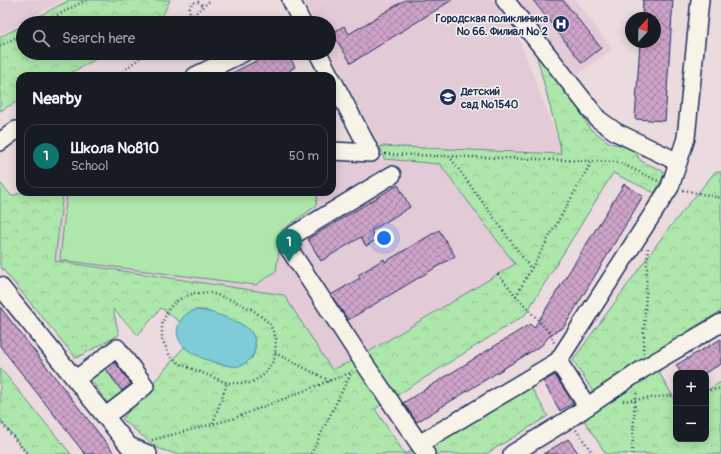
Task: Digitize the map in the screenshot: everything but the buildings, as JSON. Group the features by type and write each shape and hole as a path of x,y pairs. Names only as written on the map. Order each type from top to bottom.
{"lane":[{"path":"291,0 299,16"},
{"path":"505,0 598,119 616,132 678,162"},
{"path":"392,175 292,236 288,246 360,357 423,449 558,361 670,187 686,138 700,0"},
{"path":"203,72 228,60"},
{"path":"336,91 371,153"},
{"path":"0,142 16,130"},
{"path":"336,151 371,153"},
{"path":"0,286 129,446 148,454"},
{"path":"512,454 569,420 587,406 643,369 721,323"},
{"path":"76,379 117,348 145,386 106,416"},
{"path":"558,361 587,406"}],"path":[{"path":"56,16 86,0"},
{"path":"204,6 198,2 192,3 189,9 191,16 204,6 211,0"},
{"path":"0,46 16,38"},
{"path":"122,72 137,60"},
{"path":"371,153 618,162 670,187 721,198"},
{"path":"449,156 531,269"},
{"path":"516,296 592,161"},
{"path":"632,454 635,400 643,369 649,234 642,230"},
{"path":"498,274 516,296 552,334"},
{"path":"194,293 211,293 232,300 253,310 270,324 276,338 275,353 274,360 265,374 251,383 227,383 180,364 170,356 162,339 162,323 169,308 178,300 194,293"},
{"path":"275,353 330,381"},
{"path":"311,454 360,357"},
{"path":"129,446 232,418 352,372"},
{"path":"213,424 227,383"},
{"path":"709,390 721,388"},
{"path":"620,401 673,395"},
{"path":"569,420 593,454"},
{"path":"0,421 27,454"}],"shaded area":[{"path":"0,0 63,0 33,16 16,16 16,25 0,34"},
{"name":"Детский сад №1540","path":"303,0 494,0 511,19 560,145 561,154 380,146 335,60 336,60 336,16 311,16"},
{"name":"Городская поликлиника № 66. Филиал № 2","path":"511,0 575,0 612,49 572,79"},
{"path":"336,156 440,164 515,264 360,357 332,370 284,295 55,261 63,196 336,196"}],"green space":[{"path":"69,0 170,0 162,16 39,16"},
{"path":"16,29 16,60 94,60 72,72 16,72 16,102 0,111 0,37"},
{"path":"536,53 577,107 590,129 610,143 631,147 641,161 665,172 655,193 613,173 525,315 375,409 405,454 176,454 157,448 122,419 184,347 215,363 224,365 230,364 252,358 255,349 255,341 252,335 248,329 241,324 208,311 192,311 180,322 161,308 138,335 113,309 119,335 76,358 0,266 0,183 12,196 16,195 16,196 63,196 55,261 284,295 332,370 360,357 515,264 440,164 384,159 380,146 561,154"},
{"path":"715,172 721,172 721,311 691,329 659,372 673,397 673,442 709,442 709,389 721,382 721,454 606,454 585,422 592,390 573,360 665,233"},
{"path":"67,196 317,196 316,206 282,230 276,271 256,285 60,260"},
{"path":"103,366 124,394 109,405 88,376"},
{"path":"0,368 71,454 28,454 0,420"},
{"path":"531,387 548,416 486,454 405,454"}],"water":[{"path":"201,310 225,317 247,328 254,338 255,344 252,356 248,361 237,366 230,366 204,359 187,349 177,335 178,326 181,320 189,312"}],"place":[{"name":"Городская поликлиника № 66. Филиал № 2","path":"561,24"},
{"name":"Детский сад №1540","path":"448,97"},
{"name":"Школа №810","path":"289,262"}]}
